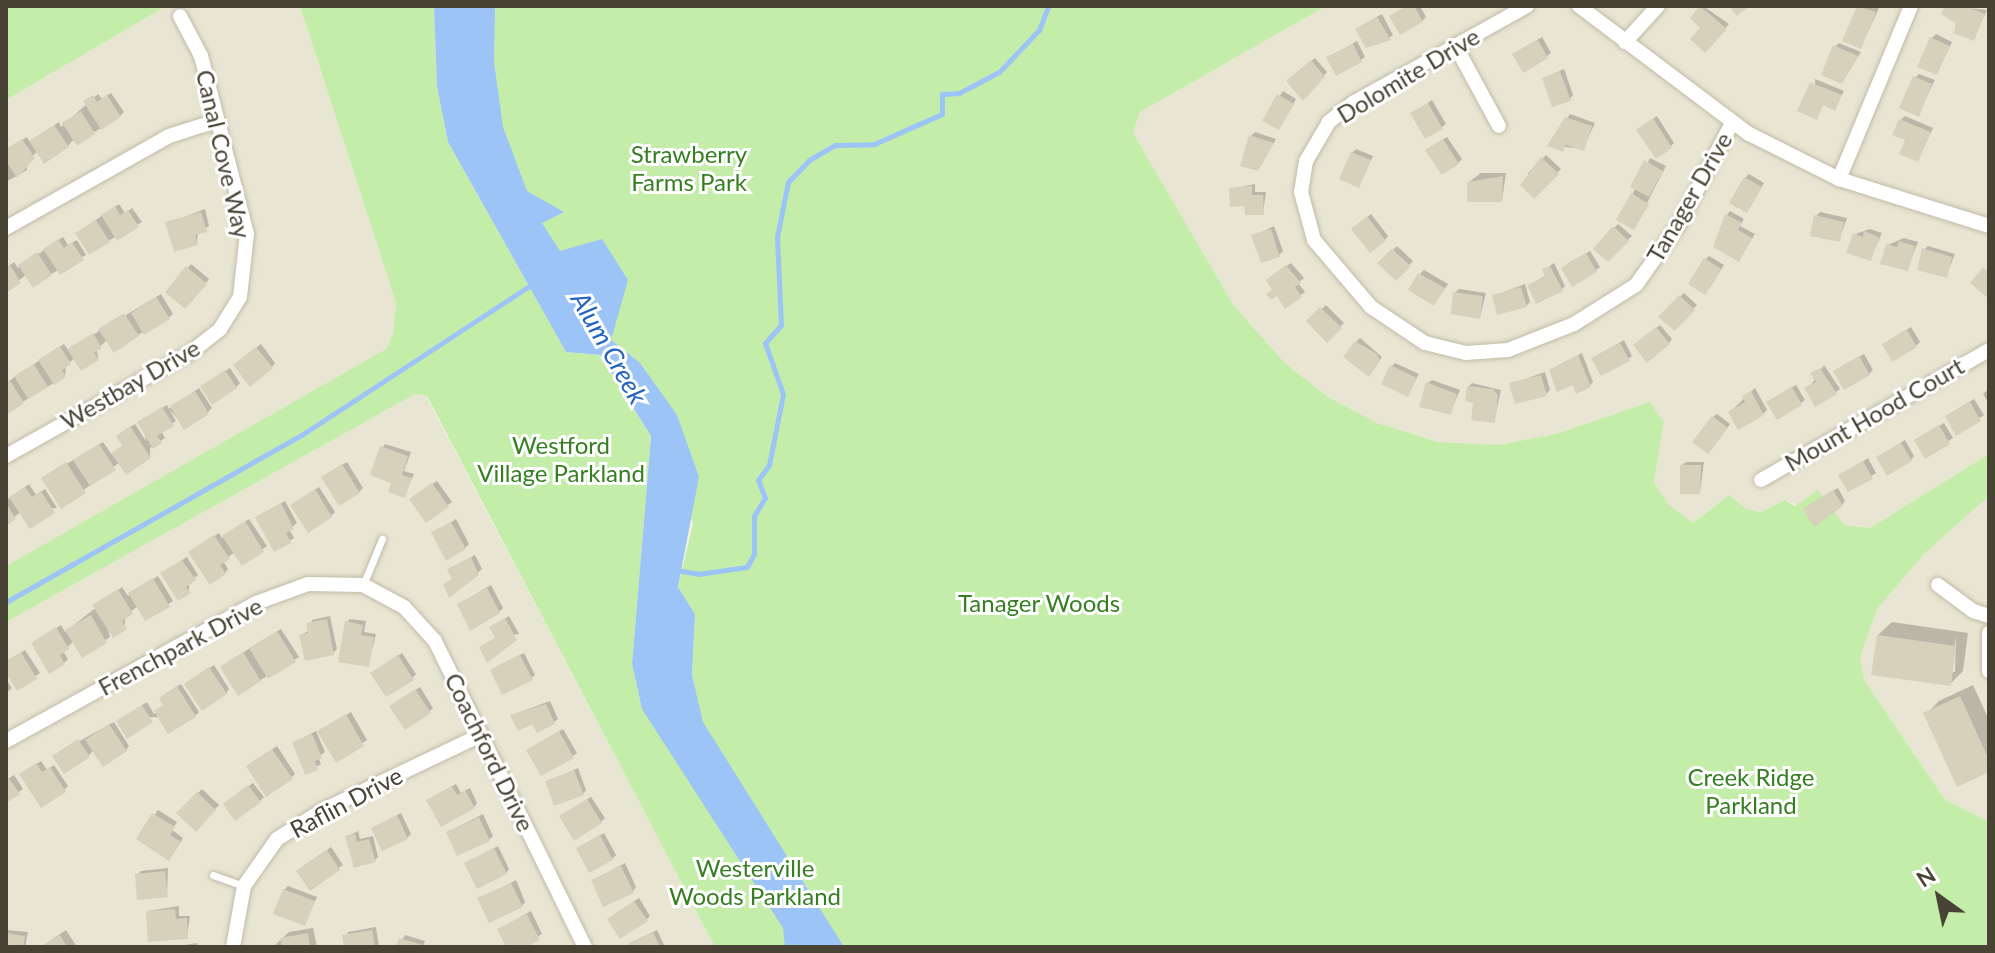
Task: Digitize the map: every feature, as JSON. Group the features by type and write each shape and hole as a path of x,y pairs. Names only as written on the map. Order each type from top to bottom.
{"street":[{"name":"Dolomite Drive","path":"1304,209 1306,161 1329,122 1353,103 1527,6"},
{"path":"1579,6 1732,123 1839,179 1989,226"},
{"path":"1625,42 1658,6"},
{"path":"1839,179 1911,6"},
{"name":"Canal Cove Way","path":"180,16 201,56 247,234 240,297"},
{"path":"1455,45 1499,126"},
{"path":"6,228 169,136 216,121"},
{"name":"Tanager Drive","path":"1304,209 1314,240 1371,307 1425,343 1466,353 1508,350 1574,324 1636,285 1678,226 1732,123"},
{"name":"Westbay Drive","path":"6,456 191,352 220,329 240,297"},
{"name":"Mount Hood Court","path":"1761,480 1989,350"},
{"name":"Frenchpark Drive","path":"6,741 256,603 308,584 363,585"},
{"name":"Coachford Drive","path":"363,585 404,607 435,641 585,947"},
{"path":"1938,585 1973,611 1989,616"},
{"path":"1989,633 1989,671"},
{"name":"Raflin Drive","path":"233,947 244,886 277,839 323,810 481,735"}],"lane":[{"path":"363,585 382,539"},
{"path":"213,875 244,886"}],"shaded area":[{"path":"166,6 300,6 396,303 393,334 386,349 6,566 6,100"},
{"path":"1326,6 1989,6 1989,454 1870,528 1844,525 1785,500 1761,512 1746,509 1729,495 1693,523 1668,504 1654,482 1664,422 1650,402 1556,434 1498,445 1438,442 1377,423 1328,397 1286,364 1234,306 1133,133 1140,112"},
{"path":"415,394 426,396 715,947 6,947 6,622"},
{"path":"1989,496 1989,822 1945,801 1864,680 1860,657 1877,609 1926,552"}],"green space":[{"path":"6,6 166,6 6,100"},
{"name":"Tanager Woods","path":"300,6 434,6 437,87 448,142 566,352 599,355 651,436 632,664 641,705 702,721 692,675 695,614 678,587 693,523 630,387 476,110 478,6 1326,6 1140,112 1133,133 1234,306 1286,364 1328,397 1377,423 1438,442 1498,445 1556,434 1650,402 1664,422 1654,482 1668,504 1693,523 1729,495 1746,509 1761,512 1785,500 1795,506 1818,490 1844,525 1870,528 1989,454 1989,496 1926,552 1877,609 1860,657 1864,680 1945,800 1989,822 1989,947 715,947 427,396 415,394 6,622 6,566 386,349 393,334 396,303"}],"water":[{"name":"Alum Creek","path":"434,6 495,6 494,62 503,127 527,191 564,212 542,223 560,251 602,239 628,280 611,340 640,363 677,415 699,477 678,587 695,614 692,675 703,722 844,947 785,947 783,928 642,709 632,664 651,436 600,355 566,352 448,142 437,87"}],"building":[{"path":"1407,6 1414,6 1423,22 1400,35 1389,16"},
{"path":"1700,6 1727,29 1705,53 1690,39 1700,28 1690,18"},
{"path":"1729,6 1750,6 1737,16"},
{"path":"1857,6 1876,12 1861,49 1842,41"},
{"path":"1945,6 1965,6 1985,14 1974,41 1953,33 1957,24 1941,14"},
{"path":"1377,17 1391,40 1366,48 1355,29"},
{"path":"1930,37 1950,46 1937,75 1917,67"},
{"path":"1538,40 1548,58 1523,73 1512,54"},
{"path":"1353,44 1362,62 1336,76 1326,57"},
{"path":"1833,45 1858,56 1842,84 1821,75"},
{"path":"1311,60 1325,77 1303,101 1286,81"},
{"path":"1560,71 1571,101 1552,107 1542,78"},
{"path":"1913,76 1932,84 1919,117 1899,108"},
{"path":"1810,82 1842,95 1835,111 1823,105 1817,120 1797,111"},
{"path":"1277,94 1294,104 1279,130 1262,121"},
{"path":"93,95 97,102 107,95 121,117 101,130 83,101"},
{"path":"1428,103 1443,129 1425,139 1410,113"},
{"path":"81,111 95,134 77,146 62,123"},
{"path":"1565,117 1592,126 1584,151 1566,145 1563,152 1547,146"},
{"path":"1653,118 1672,148 1656,159 1636,130"},
{"path":"1899,119 1931,132 1918,162 1899,154 1905,140 1892,135"},
{"path":"54,125 69,147 44,164 29,141"},
{"path":"1249,135 1274,143 1258,171 1240,166"},
{"path":"22,139 35,158 17,178 6,161 6,149"},
{"path":"1443,139 1459,164 1442,175 1425,150"},
{"path":"1351,152 1371,160 1359,188 1339,179"},
{"path":"1541,157 1559,174 1534,199 1520,185"},
{"path":"1644,160 1663,171 1649,197 1630,187"},
{"path":"1503,176 1502,202 1467,202 1467,182"},
{"path":"1744,177 1762,187 1747,213 1729,203"},
{"path":"1252,186 1252,195 1263,195 1264,215 1245,215 1244,206 1230,207 1229,188"},
{"path":"1631,193 1649,204 1634,230 1616,220"},
{"path":"115,206 120,215 128,210 139,227 117,241 101,215"},
{"path":"201,212 207,232 195,235 198,245 174,252 165,222"},
{"path":"1725,214 1742,223 1738,230 1752,238 1739,262 1713,247"},
{"path":"1814,215 1844,222 1840,242 1810,236"},
{"path":"1367,216 1386,241 1370,253 1351,229"},
{"path":"96,220 110,242 89,255 75,233"},
{"path":"1613,226 1629,241 1608,262 1593,249"},
{"path":"1271,229 1280,257 1261,263 1251,235"},
{"path":"1864,231 1879,237 1871,261 1846,253 1853,233 1863,237"},
{"path":"58,239 64,248 72,242 84,260 60,275 43,249"},
{"path":"1899,241 1915,246 1908,271 1880,264 1886,244 1897,247"},
{"path":"1922,248 1952,257 1947,278 1917,270"},
{"path":"1392,249 1411,266 1396,281 1377,263"},
{"path":"37,252 52,275 33,288 18,265"},
{"path":"1586,253 1597,272 1572,287 1561,268"},
{"path":"1704,258 1721,269 1705,295 1688,284"},
{"path":"10,265 21,283 6,293 6,267"},
{"path":"1286,265 1301,283 1295,287 1302,297 1285,309 1277,296 1271,300 1266,294 1272,290 1266,280"},
{"path":"186,266 207,284 185,309 165,292"},
{"path":"1550,266 1563,291 1536,304 1527,285 1545,277 1542,269"},
{"path":"1983,267 1989,273 1989,299 1970,283"},
{"path":"1418,273 1445,288 1434,306 1408,290"},
{"path":"1521,287 1527,307 1497,315 1492,295"},
{"path":"1453,292 1483,296 1480,319 1451,314"},
{"path":"1679,295 1695,310 1675,331 1658,317"},
{"path":"156,297 170,319 144,335 131,313"},
{"path":"1320,307 1342,328 1327,343 1306,321"},
{"path":"124,313 139,336 114,353 98,329"},
{"path":"1656,327 1670,344 1647,363 1633,345"},
{"path":"1907,330 1917,347 1892,362 1882,344"},
{"path":"93,333 102,348 94,353 99,360 81,371 67,349"},
{"path":"1355,341 1377,354 1380,361 1369,377 1343,357"},
{"path":"1620,343 1630,361 1601,376 1591,358"},
{"path":"60,346 71,364 62,370 66,377 54,385 38,360"},
{"path":"256,347 273,368 250,387 233,365"},
{"path":"1578,355 1591,387 1576,394 1573,385 1557,392 1549,370"},
{"path":"1859,356 1870,375 1844,390 1833,371"},
{"path":"34,364 48,387 28,399 14,376"},
{"path":"1390,365 1417,378 1408,397 1381,384"},
{"path":"1820,368 1837,394 1815,407 1804,388 1816,382 1810,373"},
{"path":"225,370 237,388 212,405 200,386"},
{"path":"1541,375 1547,396 1515,404 1509,383"},
{"path":"10,380 24,403 6,415 6,382"},
{"path":"1426,382 1457,394 1451,415 1419,407"},
{"path":"1467,386 1493,389 1498,395 1495,423 1471,420 1473,403 1465,401"},
{"path":"1792,387 1802,405 1777,420 1766,402"},
{"path":"195,391 209,414 184,430 170,406"},
{"path":"1751,391 1764,415 1738,430 1728,412 1745,402 1742,396"},
{"path":"1970,402 1981,421 1956,436 1945,416"},
{"path":"162,407 174,426 157,436 162,443 153,449 137,422"},
{"path":"1712,416 1728,428 1708,454 1692,442"},
{"path":"1939,425 1950,444 1925,459 1914,440"},
{"path":"130,426 151,458 126,475 111,453 122,446 116,436"},
{"path":"1901,443 1912,461 1887,476 1876,457"},
{"path":"99,444 116,470 90,486 73,460"},
{"path":"380,446 408,456 402,475 412,478 405,498 388,492 391,483 370,475"},
{"path":"1863,461 1873,479 1848,492 1838,475"},
{"path":"66,462 86,493 61,509 41,478"},
{"path":"342,464 360,493 339,506 321,477"},
{"path":"1680,465 1701,465 1700,494 1680,494"},
{"path":"432,483 449,507 426,523 409,499"},
{"path":"25,487 32,497 41,491 55,513 30,529 9,497"},
{"path":"315,489 332,517 308,533 290,505"},
{"path":"1833,490 1843,506 1814,527 1803,509"},
{"path":"6,503 16,519 6,526"},
{"path":"281,503 294,529 286,533 291,543 274,552 255,517"},
{"path":"245,521 264,552 242,566 222,536"},
{"path":"451,522 466,549 446,561 431,532"},
{"path":"214,535 230,559 220,565 226,574 210,585 188,552"},
{"path":"471,557 479,575 449,598 443,584 452,579 447,569"},
{"path":"182,560 196,580 186,587 191,593 178,601 160,573"},
{"path":"153,578 170,607 145,621 128,593"},
{"path":"487,588 500,613 470,631 457,604"},
{"path":"118,589 133,614 122,621 127,629 113,638 92,605"},
{"path":"91,615 107,643 82,658 65,630"},
{"path":"505,618 517,640 487,663 479,647 495,638 489,627"},
{"path":"327,619 334,655 305,661 299,635 308,633 306,623"},
{"path":"345,621 363,625 361,635 374,637 369,667 338,662"},
{"path":"56,627 69,649 60,655 65,664 49,674 31,643"},
{"path":"277,631 296,662 268,679 249,648"},
{"path":"1877,635 1956,646 1951,686 1871,675"},
{"path":"21,652 37,679 17,691 6,673 6,661"},
{"path":"243,652 261,681 238,696 220,667"},
{"path":"398,655 414,680 386,697 370,673"},
{"path":"520,655 533,680 502,695 490,670"},
{"path":"209,667 227,694 202,711 184,684"},
{"path":"177,686 196,717 168,734 154,711 163,705 159,698"},
{"path":"415,689 431,713 405,730 389,706"},
{"path":"1960,696 1989,760 1989,772 1957,787 1923,713"},
{"path":"546,704 555,724 537,733 532,724 518,731 510,715"},
{"path":"142,705 153,722 127,739 116,721"},
{"path":"346,714 364,746 336,763 317,731"},
{"path":"109,724 127,751 103,767 85,740"},
{"path":"559,731 574,758 541,776 526,750"},
{"path":"312,734 322,758 315,761 318,770 305,775 292,742"},
{"path":"78,739 90,757 64,774 52,756"},
{"path":"272,749 293,779 266,797 246,766"},
{"path":"36,763 42,772 50,767 66,792 41,808 19,774"},
{"path":"574,770 584,795 554,806 545,781"},
{"path":"9,778 20,794 6,803 6,780"},
{"path":"248,785 261,802 235,821 223,804"},
{"path":"452,786 457,795 465,790 475,808 441,827 426,800"},
{"path":"197,792 216,810 196,832 176,813"},
{"path":"587,799 602,823 574,841 559,816"},
{"path":"152,813 175,827 170,835 181,842 169,861 136,839"},
{"path":"397,815 408,839 382,851 371,828"},
{"path":"479,817 490,841 457,856 446,832"},
{"path":"355,834 357,842 369,839 376,862 354,868 345,836"},
{"path":"600,835 613,860 589,873 576,848"},
{"path":"494,848 507,874 477,889 464,863"},
{"path":"327,850 340,870 310,891 296,871"},
{"path":"621,866 634,893 603,907 591,880"},
{"path":"165,871 168,897 137,900 135,874"},
{"path":"511,883 523,907 489,923 477,898"},
{"path":"283,889 315,901 305,926 273,914"},
{"path":"634,901 648,921 620,939 607,919"},
{"path":"175,909 176,919 187,918 188,939 148,942 146,911"},
{"path":"527,914 540,940 525,947 506,947 497,929"},
{"path":"372,930 375,947 344,947 342,935"},
{"path":"653,932 660,947 623,947"},
{"path":"6,933 25,936 23,947 6,947"},
{"path":"308,933 310,947 282,947 280,938"},
{"path":"60,935 67,947 41,947"},
{"path":"399,938 427,946 427,947 396,947"}],"waterway":[{"path":"676,570 698,574 747,567 754,554 754,516 765,498 758,480 769,465 783,394 765,343 781,325 777,237 788,182 809,160 835,145 874,144 942,114 942,94 959,93 999,72 1039,30 1048,6"},
{"path":"6,602 303,434 532,284"}],"park label":[{"name":"Strawberry Farms Park","path":"689,168"},
{"name":"Westford Village Parkland","path":"561,459"},
{"name":"Creek Ridge Parkland","path":"1751,791"},
{"name":"Westerville Woods Parkland","path":"755,882"}]}
